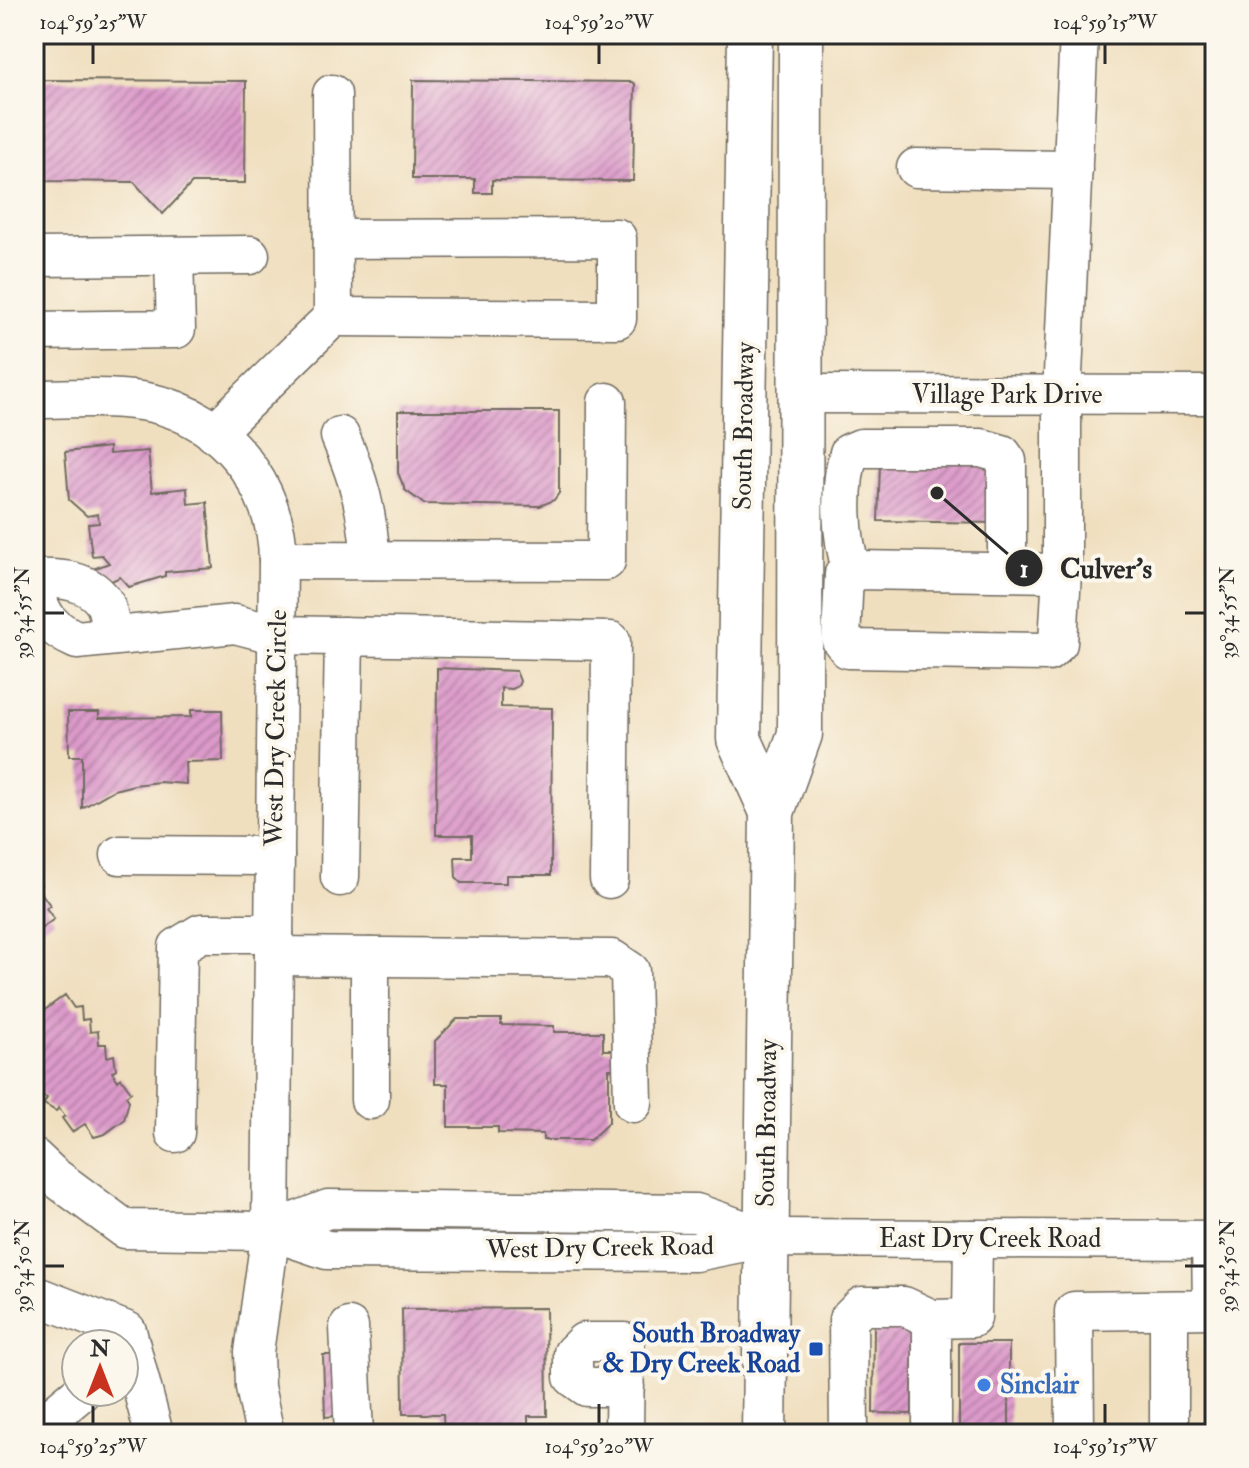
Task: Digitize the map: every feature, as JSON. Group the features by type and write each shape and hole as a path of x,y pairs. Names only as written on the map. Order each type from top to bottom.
{"main road":[{"name":"South Broadway","path":"750,34 739,739 772,812"},
{"name":"South Broadway","path":"764,1434 772,812 800,734 801,34"}],"street":[{"path":"1062,573 852,570 844,574 841,640 848,649 1017,652 1048,652 1058,643 1062,573 1062,395 1079,34"},
{"path":"332,94 333,317"},
{"path":"916,168 1073,170"},
{"path":"214,433 333,317 617,319 617,238 333,239"},
{"path":"34,257 250,255"},
{"path":"34,331 176,329 174,256"},
{"name":"Village Park Drive","path":"799,394 1215,395"},
{"name":"West Dry Creek Circle","path":"34,399 130,399 176,410 214,433 247,465 271,515 278,560 271,1231 254,1352 255,1387 265,1434"},
{"path":"278,560 606,561 607,402"},
{"path":"340,436 357,474 367,511 371,560"},
{"path":"852,570 843,535 844,468 849,453 861,448 981,448 1002,454 1007,461 1007,571"},
{"path":"34,579 65,578 87,587 104,603 113,636"},
{"path":"34,590 40,610 55,630 77,640 235,624 277,635 611,641 609,879"},
{"path":"340,877 344,636"},
{"path":"120,855 275,856"},
{"path":"175,1133 178,947 201,933 370,957 612,959 630,971 633,1103"},
{"path":"370,957 370,1100"},
{"name":"West Dry Creek Road","path":"34,1158 125,1229 271,1231 327,1250 695,1252 765,1238"},
{"name":"East Dry Creek Road","path":"765,1238 1213,1240"},
{"path":"849,1434 848,1320 862,1306 904,1306 932,1319 986,1318 973,1239"},
{"path":"1075,1434 1074,1311 1213,1310 1213,1240"},
{"path":"41,1307 116,1328"},
{"path":"1169,1310 1169,1434"},
{"path":"932,1319 932,1434"},
{"path":"349,1327 354,1434"},
{"path":"624,1434 625,1387"},
{"path":"140,1391 154,1434"},
{"path":"34,1431 62,1408"}],"building":[{"path":"43,80 246,81 245,183 192,183 163,214 134,182 42,181"},
{"path":"413,80 632,82 635,84 633,181 492,180 492,193 475,193 475,179 412,179"},
{"path":"398,411 559,411 559,493 554,500 540,506 424,504 405,490 398,473"},
{"path":"109,447 109,454 148,451 152,492 187,488 188,504 207,502 213,568 165,572 165,576 129,587 120,577 107,583 88,571 109,563 102,555 92,556 88,524 99,523 98,514 87,516 69,500 65,452"},
{"path":"995,455 994,523 878,521 880,464"},
{"path":"437,668 516,671 520,681 518,686 501,688 501,707 552,708 551,875 506,875 506,883 461,883 456,878 455,857 472,857 472,835 436,835"},
{"path":"191,710 222,710 223,761 185,762 186,784 159,782 134,785 114,790 82,808 82,756 69,756 68,712 99,712 99,718 191,717"},
{"path":"34,874 41,884 37,887 50,905 46,908 54,919 34,934"},
{"path":"65,995 74,1008 81,1007 82,1020 89,1019 90,1032 98,1031 99,1044 106,1044 107,1057 114,1055 116,1069 112,1072 131,1092 126,1096 129,1101 124,1120 105,1134 94,1137 85,1124 72,1132 59,1108 56,1111 44,1104 47,1098 35,1092 39,1085 34,1083 34,1018"},
{"path":"457,1019 501,1019 501,1025 554,1026 554,1032 603,1032 603,1050 614,1050 614,1069 609,1069 609,1122 590,1140 543,1140 543,1134 498,1133 498,1127 448,1127 448,1084 435,1084 435,1041"},
{"path":"546,1308 547,1416 528,1416 528,1434 444,1434 443,1414 403,1414 402,1309"},
{"path":"874,1323 913,1324 912,1414 873,1413"},
{"name":"Sinclair","path":"959,1343 1009,1343 1009,1428 959,1428"},
{"path":"323,1355 334,1355 336,1416 325,1417"}],"place":[{"name":"Culver's","path":"937,493"},
{"name":"South Broadway & Dry Creek Road","path":"816,1349"},
{"name":"Sinclair","path":"984,1385"}]}
